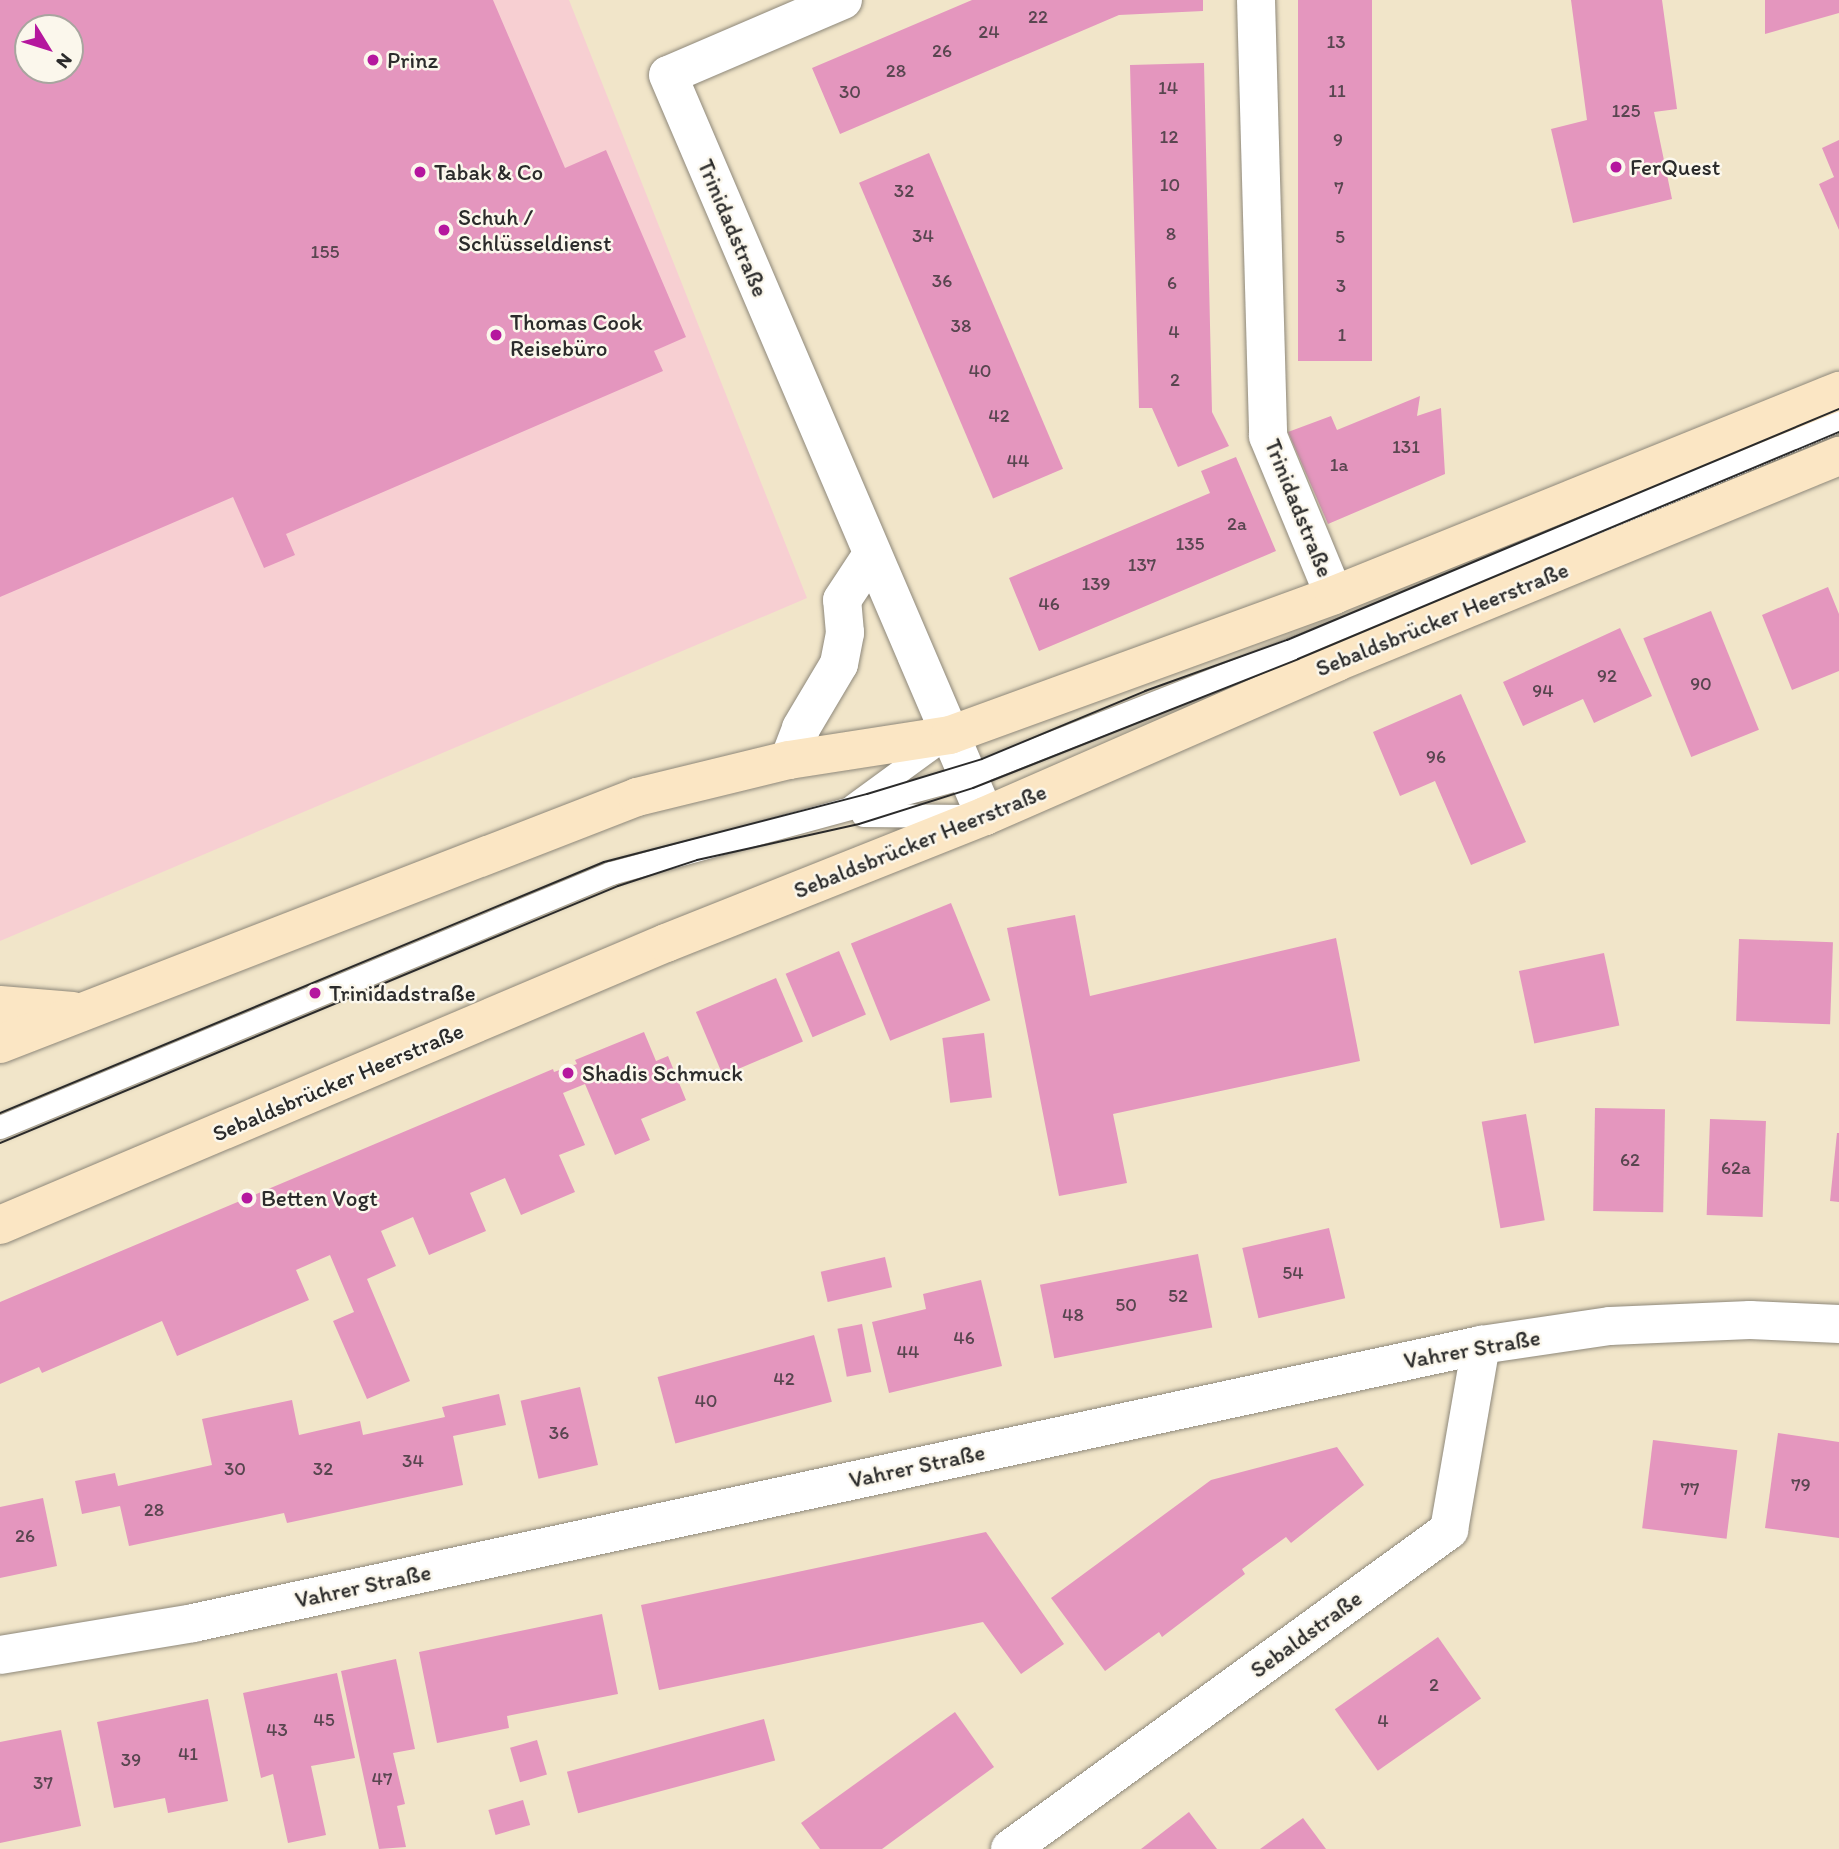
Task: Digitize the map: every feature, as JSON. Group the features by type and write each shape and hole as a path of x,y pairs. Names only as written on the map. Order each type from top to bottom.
{"main road":[{"path":"0,1044 78,1011 637,797 789,760 950,735 1334,595 1839,391"},
{"name":"Sebaldsbrücker Heerstraße","path":"0,1224 666,943 985,816 1337,662 1839,456"},
{"path":"0,1005 78,1011"}],"street":[{"name":"Trinidadstraße","path":"843,0 668,75 871,556 985,816"},
{"name":"Trinidadstraße","path":"1256,0 1268,436 1334,595"},
{"path":"789,760 802,728 839,664 845,633 842,600 871,556"},
{"name":"Vahrer Straße","path":"0,1655 193,1623 1480,1345 1610,1326 1750,1320 1839,1324"},
{"name":"Sebaldstraße","path":"1010,1849 1449,1530 1480,1345"}],"lane":[{"path":"0,1127 611,873 699,846 842,814 967,776 1343,629 1839,420"},
{"path":"842,814 950,735"},
{"path":"842,814 985,816"}],"shaded area":[{"path":"0,0 569,0 807,598 0,941"}],"building":[{"path":"0,0 493,0 565,168 606,150 686,337 654,351 663,371 286,534 295,555 264,568 233,497 0,597"},
{"path":"972,0 1203,0 1203,11 1119,15 840,134 812,68"},
{"path":"1298,0 1372,0 1372,361 1298,361"},
{"path":"1571,0 1662,0 1677,109 1654,112 1672,199 1573,223 1551,129 1587,120"},
{"path":"1765,0 1839,0 1839,13 1765,34"},
{"path":"1204,63 1212,412 1229,446 1178,467 1152,408 1139,408 1130,65"},
{"path":"1839,140 1839,230 1819,184 1834,177 1822,148"},
{"path":"929,153 1063,469 993,498 859,183"},
{"path":"1420,396 1417,416 1441,408 1445,474 1328,524 1288,432 1331,416 1337,430"},
{"path":"1236,457 1276,551 1039,651 1009,578 1210,493 1201,471"},
{"path":"1828,587 1839,614 1839,671 1792,690 1762,615"},
{"path":"1711,611 1759,730 1691,757 1643,638"},
{"path":"1620,628 1652,696 1594,723 1583,699 1523,726 1503,682"},
{"path":"1461,694 1526,842 1471,865 1435,781 1400,796 1373,732"},
{"path":"951,903 990,1000 890,1041 851,943"},
{"path":"1075,915 1090,996 1336,938 1360,1061 1113,1114 1127,1183 1059,1196 1007,928"},
{"path":"1739,939 1833,942 1830,1024 1736,1021"},
{"path":"839,951 866,1015 813,1037 786,974"},
{"path":"1604,953 1619,1025 1534,1043 1519,971"},
{"path":"776,978 803,1042 723,1076 696,1012"},
{"path":"644,1032 656,1061 668,1056 686,1100 641,1119 650,1140 615,1155 585,1084 563,1093 585,1145 559,1155 575,1192 521,1215 505,1178 470,1193 486,1231 429,1255 413,1217 381,1231 396,1266 367,1279 410,1381 367,1399 333,1321 354,1312 330,1255 296,1270 309,1300 177,1356 162,1321 42,1373 39,1367 0,1384 0,1302 553,1069 554,1072 577,1064 575,1060"},
{"path":"984,1033 992,1098 950,1103 942,1038"},
{"path":"1595,1108 1665,1109 1663,1212 1593,1211"},
{"path":"1526,1114 1545,1220 1500,1228 1482,1122"},
{"path":"1710,1119 1766,1121 1763,1217 1707,1215"},
{"path":"1839,1133 1839,1202 1830,1201"},
{"path":"1329,1228 1345,1298 1258,1318 1242,1248"},
{"path":"1198,1254 1212,1328 1054,1358 1040,1285"},
{"path":"885,1257 892,1287 828,1302 821,1272"},
{"path":"981,1280 1002,1366 889,1393 872,1322 926,1309 923,1294"},
{"path":"862,1324 871,1372 847,1377 837,1329"},
{"path":"814,1335 832,1402 675,1444 658,1377"},
{"path":"580,1387 598,1465 539,1479 521,1401"},
{"path":"499,1394 506,1425 453,1436 463,1485 287,1523 284,1513 129,1546 120,1506 82,1514 75,1481 115,1473 118,1486 212,1465 202,1419 292,1400 299,1435 360,1421 363,1435 445,1417 442,1407"},
{"path":"1778,1433 1839,1442 1839,1538 1765,1528"},
{"path":"1653,1440 1737,1450 1727,1539 1642,1528"},
{"path":"1337,1447 1364,1485 1291,1543 1286,1537 1242,1569 1245,1574 1162,1637 1159,1632 1105,1671 1051,1598 1211,1480"},
{"path":"43,1498 57,1566 0,1578 0,1507"},
{"path":"986,1532 1064,1644 1021,1674 983,1622 659,1690 641,1605"},
{"path":"602,1614 618,1694 507,1716 509,1728 437,1743 419,1652"},
{"path":"1438,1637 1481,1698 1378,1771 1335,1709"},
{"path":"396,1659 415,1749 393,1753 405,1804 397,1806 406,1847 379,1849 341,1671"},
{"path":"337,1673 355,1758 311,1766 326,1835 288,1843 273,1774 261,1778 243,1693"},
{"path":"208,1699 228,1801 168,1813 165,1798 114,1808 97,1722"},
{"path":"955,1712 994,1767 882,1849 820,1849 801,1823"},
{"path":"764,1719 775,1761 578,1813 567,1772"},
{"path":"61,1730 81,1826 0,1843 0,1742"},
{"path":"537,1740 547,1775 520,1782 510,1748"},
{"path":"523,1800 530,1825 496,1835 488,1810"},
{"path":"1189,1812 1217,1849 1141,1849"},
{"path":"1303,1818 1326,1849 1260,1849"}],"tram line":[{"path":"0,1113 604,862 867,794 982,759 1145,691 1287,640 1839,409"},
{"path":"0,1143 618,886 697,860 859,824 973,788 1298,659 1839,432"}],"place":[{"name":"Prinz","path":"373,60"},
{"name":"FerQuest","path":"1616,167"},
{"name":"Tabak & Co","path":"420,172"},
{"name":"Schuh / Schlüsseldienst","path":"444,230"},
{"name":"Thomas Cook Reisebüro","path":"496,335"},
{"name":"Trinidadstraße","path":"315,993"},
{"name":"Shadis Schmuck","path":"568,1073"},
{"name":"Betten Vogt","path":"247,1198"}]}
